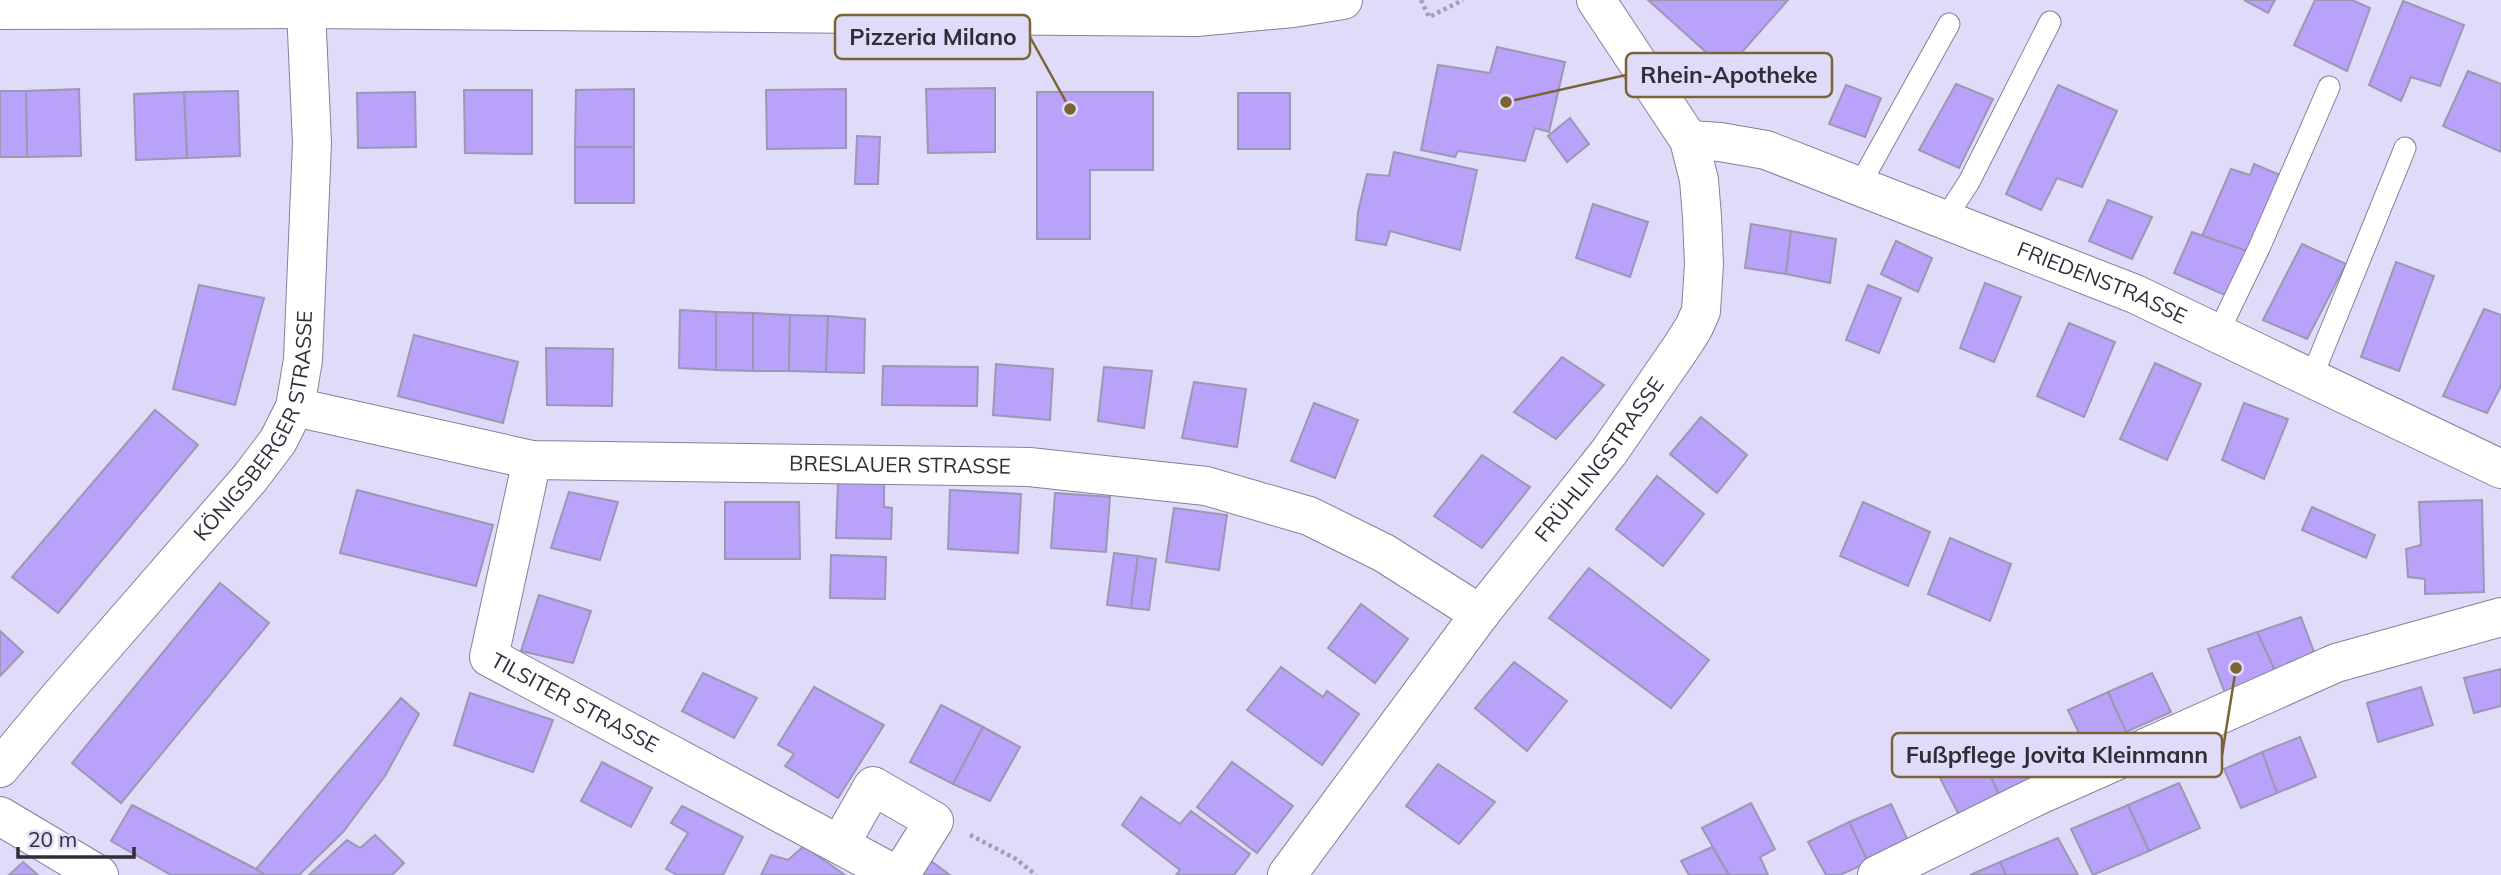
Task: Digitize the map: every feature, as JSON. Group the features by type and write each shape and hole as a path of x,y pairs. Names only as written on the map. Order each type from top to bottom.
{"street":[{"path":"0,10 306,9 1196,17 1293,8 1343,0"},
{"name":"FRÜHLINGSTRASSE","path":"1287,875 1480,614 1609,452 1694,327 1701,311 1704,264 1699,180 1689,140 1595,0"},
{"name":"KÖNIGSBERGER STRASSE","path":"0,768 250,478 278,441 295,407 303,360 312,143 306,9"},
{"name":"FRIEDENSTRASSE","path":"1689,140 1766,150 2135,295 2501,469"},
{"name":"BRESLAUER STRASSE","path":"295,407 531,460 1029,467 1206,486 1309,516 1384,553 1480,614"},
{"name":"TILSITER STRASSE","path":"531,460 489,657 898,875 934,821"},
{"path":"1877,875 2035,797 2336,663 2501,617"},
{"path":"840,844 873,786 934,821"},
{"path":"0,816 99,875"}],"lane":[{"path":"1945,219 1969,182 2050,22"},
{"path":"1859,186 1950,24"},
{"path":"2217,335 2260,246 2329,87"},
{"path":"2311,379 2405,148"}],"path":[{"path":"1421,0 1429,18 1463,0"},
{"path":"934,821 1016,859 1036,875"}],"building":[{"path":"1648,0 1788,0 1726,70"},
{"path":"2244,0 2275,0 2268,13"},
{"path":"2315,0 2352,0 2370,8 2347,71 2294,45"},
{"path":"2403,1 2464,25 2440,86 2411,77 2401,101 2369,85"},
{"path":"1497,47 1565,62 1549,132 1535,128 1525,161 1458,151 1455,157 1421,150 1438,65 1490,73"},
{"path":"2468,71 2501,84 2501,152 2443,126"},
{"path":"1956,84 1993,99 1959,168 1919,150"},
{"path":"1846,85 1881,98 1865,137 1829,124"},
{"path":"2058,85 2117,111 2082,187 2057,178 2041,210 2006,194"},
{"path":"995,88 995,152 928,153 926,89"},
{"path":"79,89 81,156 27,157 26,91"},
{"path":"634,89 634,147 575,147 576,90"},
{"path":"846,89 846,148 767,149 766,90"},
{"path":"464,90 532,90 532,154 465,153"},
{"path":"0,91 26,91 27,157 0,157"},
{"path":"238,91 240,156 187,158 184,92"},
{"path":"184,92 187,158 136,160 134,94"},
{"path":"415,92 416,147 358,148 357,93"},
{"path":"1037,92 1153,92 1153,170 1090,170 1090,239 1037,239"},
{"path":"1238,93 1290,93 1290,149 1238,149"},
{"path":"1570,118 1589,144 1567,162 1548,136"},
{"path":"857,136 880,137 878,184 855,184"},
{"path":"575,147 634,147 634,203 575,203"},
{"path":"1394,152 1477,170 1460,250 1390,231 1386,245 1356,240 1358,212 1367,174 1389,176"},
{"path":"2254,164 2280,175 2247,251 2202,236 2231,169 2250,175"},
{"path":"2108,200 2152,217 2132,259 2089,241"},
{"path":"1593,204 1648,222 1630,277 1576,258"},
{"path":"1751,224 1791,231 1786,274 1745,268"},
{"path":"1791,231 1836,239 1830,283 1786,274"},
{"path":"2192,232 2250,252 2232,298 2174,273"},
{"path":"1896,241 1932,258 1918,292 1881,274"},
{"path":"2302,244 2346,264 2307,339 2263,320"},
{"path":"2396,262 2434,276 2399,371 2361,357"},
{"path":"1985,283 2021,297 1994,362 1960,348"},
{"path":"199,285 264,298 235,405 173,389"},
{"path":"1868,285 1901,298 1879,353 1846,340"},
{"path":"2484,309 2501,315 2501,386 2487,413 2443,396"},
{"path":"680,310 716,312 716,370 679,368"},
{"path":"716,312 753,313 753,371 716,370"},
{"path":"753,313 790,315 789,371 753,371"},
{"path":"790,315 828,316 826,372 789,371"},
{"path":"828,316 865,319 864,373 826,372"},
{"path":"2069,323 2115,342 2084,417 2037,396"},
{"path":"414,335 518,362 503,423 398,396"},
{"path":"546,348 613,349 612,406 547,405"},
{"path":"1562,357 1604,385 1556,439 1514,412"},
{"path":"2155,363 2201,384 2167,460 2120,439"},
{"path":"996,364 1053,369 1050,420 993,415"},
{"path":"883,366 978,367 977,406 882,405"},
{"path":"1104,367 1152,371 1144,428 1098,421"},
{"path":"1194,382 1246,389 1237,447 1182,438"},
{"path":"1314,403 1358,420 1335,478 1291,461"},
{"path":"2244,403 2288,419 2264,479 2222,460"},
{"path":"155,410 198,445 58,613 12,577"},
{"path":"1701,417 1747,455 1717,493 1670,454"},
{"path":"1482,455 1530,487 1482,548 1434,516"},
{"path":"1657,476 1704,514 1663,566 1616,529"},
{"path":"838,482 884,484 884,507 892,508 891,539 836,538"},
{"path":"357,490 493,525 476,586 340,553"},
{"path":"950,490 1021,494 1018,553 948,549"},
{"path":"569,492 618,502 600,560 551,548"},
{"path":"1055,493 1110,497 1106,552 1051,548"},
{"path":"2482,500 2484,592 2425,594 2425,579 2408,577 2406,549 2421,545 2419,502"},
{"path":"725,502 799,502 800,559 725,559"},
{"path":"1863,502 1930,532 1908,586 1840,556"},
{"path":"2312,507 2375,535 2366,558 2302,530"},
{"path":"1174,508 1227,515 1219,570 1166,562"},
{"path":"1950,538 2011,564 1990,621 1928,594"},
{"path":"1114,553 1138,556 1131,608 1107,605"},
{"path":"831,555 886,557 885,599 830,598"},
{"path":"1138,556 1156,559 1149,610 1131,608"},
{"path":"1589,568 1709,660 1671,708 1549,618"},
{"path":"220,583 269,623 121,803 72,763"},
{"path":"539,595 591,611 573,663 521,651"},
{"path":"1361,604 1408,639 1375,683 1328,648"},
{"path":"2301,617 2317,660 2276,673 2257,632"},
{"path":"0,631 23,652 0,676"},
{"path":"2257,632 2276,673 2225,693 2208,649"},
{"path":"1514,662 1567,701 1527,751 1475,708"},
{"path":"1281,667 1323,697 1327,691 1359,714 1322,765 1247,710"},
{"path":"2501,669 2501,706 2474,713 2464,678"},
{"path":"703,673 757,698 734,738 682,711"},
{"path":"2152,673 2171,712 2126,732 2108,692"},
{"path":"814,687 884,725 838,798 785,766 794,754 778,745"},
{"path":"2421,687 2433,725 2378,742 2367,703"},
{"path":"2108,692 2126,732 2087,750 2068,710"},
{"path":"470,693 553,720 533,772 454,745"},
{"path":"401,698 419,714 385,776 343,832 299,875 265,875 256,869"},
{"path":"941,705 983,727 953,784 910,762"},
{"path":"983,727 1020,747 990,801 953,784"},
{"path":"2019,734 2040,777 2000,797 1980,753"},
{"path":"2300,737 2316,777 2277,793 2262,752"},
{"path":"2262,752 2277,793 2241,808 2224,769"},
{"path":"1980,753 2000,797 1960,817 1938,774"},
{"path":"602,762 652,788 631,827 581,801"},
{"path":"1232,762 1293,806 1257,853 1197,807"},
{"path":"1438,764 1495,802 1459,844 1406,806"},
{"path":"2179,783 2200,828 2149,851 2128,805"},
{"path":"1141,797 1180,824 1191,811 1250,854 1234,875 1176,875 1180,870 1122,825"},
{"path":"1751,803 1775,849 1760,857 1768,875 1729,875 1702,828"},
{"path":"1891,804 1909,843 1868,862 1849,822"},
{"path":"132,805 265,875 171,875 111,841"},
{"path":"2128,805 2149,851 2093,875 2071,829"},
{"path":"682,806 743,837 723,875 677,875 666,869 688,833 671,823"},
{"path":"1849,822 1868,862 1840,875 1826,875 1808,842"},
{"path":"375,835 404,863 392,875 309,875 347,840 360,848"},
{"path":"2058,838 2078,875 2006,875 2000,862"},
{"path":"804,846 845,875 761,875 771,855 788,860"},
{"path":"1712,847 1729,875 1689,875 1681,861"},
{"path":"931,861 950,875 919,875"},
{"path":"23,862 38,875 9,875"},
{"path":"2000,862 2006,875 1970,875"}],"place":[{"name":"Rhein-Apotheke","path":"1506,102"},
{"name":"Pizzeria Milano","path":"1070,109"},
{"name":"Fußpflege Jovita Kleinmann","path":"2236,668"}]}
